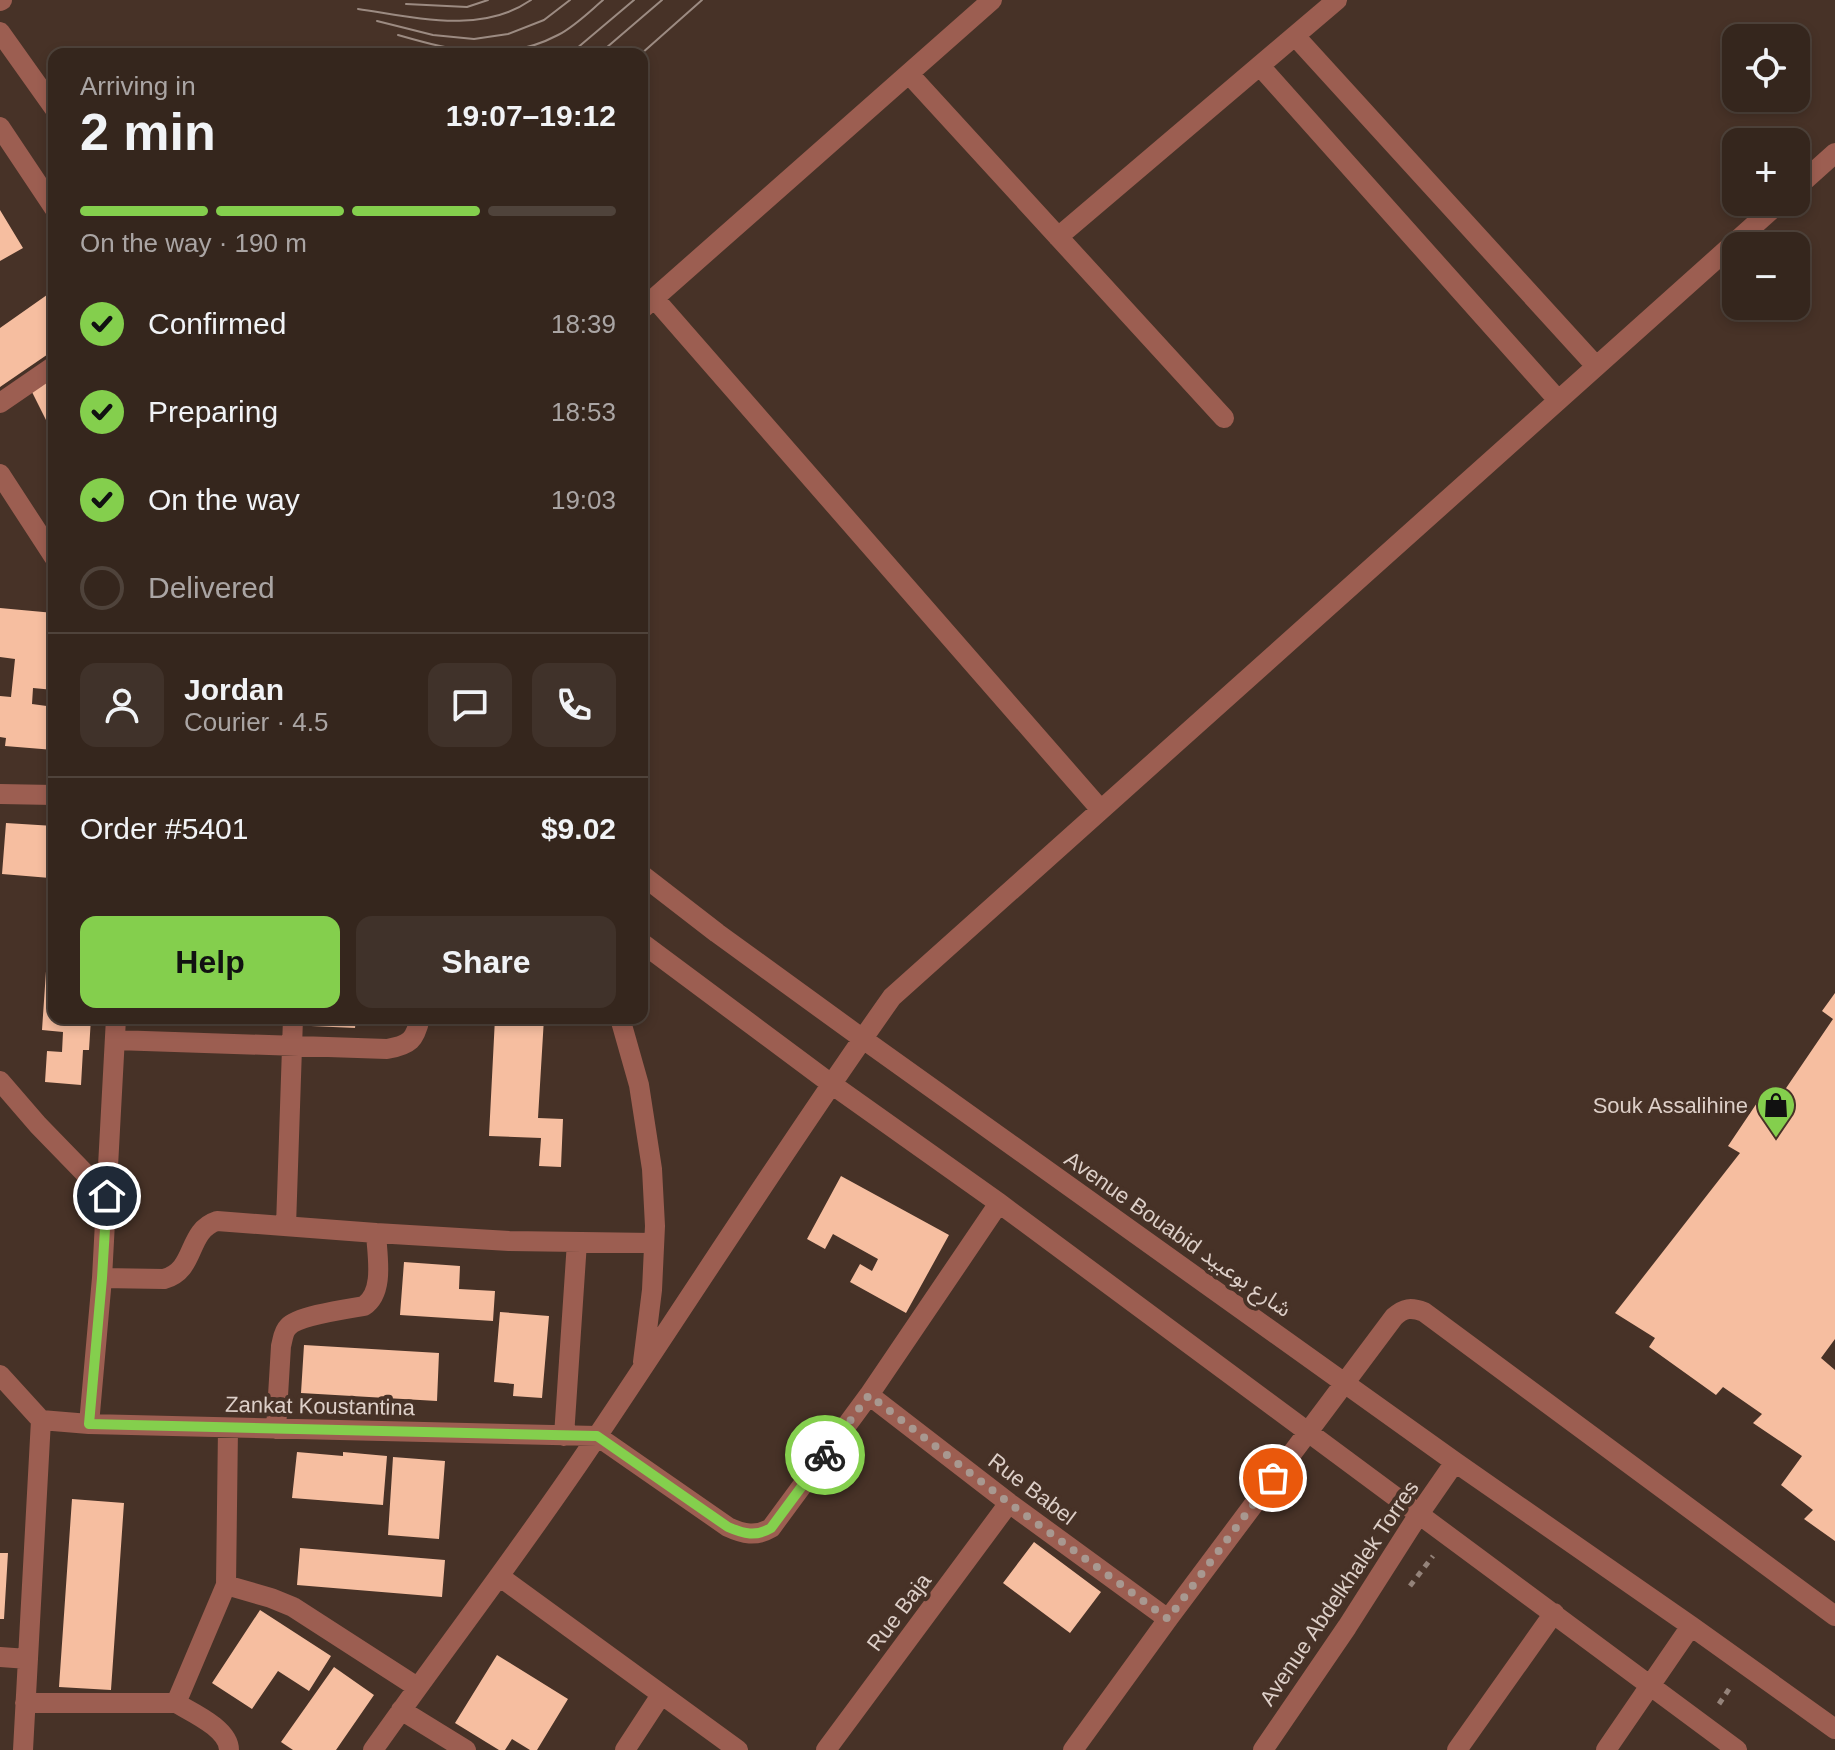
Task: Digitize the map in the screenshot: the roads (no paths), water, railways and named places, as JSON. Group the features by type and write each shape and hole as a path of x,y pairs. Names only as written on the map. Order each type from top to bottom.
{"street":[{"path":"992,0 648,303 1101,810"},
{"path":"1058,237 1337,0"},
{"path":"0,32 48,100"},
{"path":"1295,36 1596,366"},
{"path":"1260,66 1558,400"},
{"path":"909,74 1224,418"},
{"path":"0,127 48,199"},
{"path":"1810,175 1835,153"},
{"path":"373,1750 597,1436 830,1083 892,997 1764,216"},
{"path":"0,403 48,370"},
{"path":"0,474 48,548"},
{"path":"0,794 48,795"},
{"name":"Avenue Bouabid شارع بوعبيد","path":"648,880 863,1039 1835,1729"},
{"path":"648,947 830,1083 999,1203 1737,1750"},
{"path":"89,1424 102,1278 116,1024"},
{"path":"286,1226 293,1024"},
{"path":"115,1040 387,1049 410,1041 419,1024"},
{"path":"622,1024 639,1085 650,1155 655,1226 652,1290 642,1367"},
{"path":"0,1081 107,1196"},
{"path":"597,1436 728,1527 753,1535 763,1533 771,1528 869,1395 999,1203"},
{"path":"102,1278 164,1279 174,1276 182,1269 203,1228 217,1221 509,1241 654,1243"},
{"path":"276,1429 284,1332 290,1324 302,1319 364,1306 370,1302 378,1281 376,1233"},
{"path":"564,1436 577,1242"},
{"path":"1073,1750 1394,1317 1402,1309 1413,1307 1424,1312 1835,1616"},
{"path":"0,1375 41,1420 23,1750"},
{"name":"Rue Babel","path":"869,1395 1009,1503 1168,1619"},
{"name":"Zankat Koustantina","path":"41,1420 228,1428 597,1436"},
{"path":"176,1703 226,1585 228,1428"},
{"name":"Avenue Abdelkhalek Torres","path":"1263,1750 1455,1462"},
{"name":"Rue Baja","path":"826,1750 1009,1503"},
{"path":"499,1576 738,1750"},
{"path":"226,1585 293,1607 417,1687"},
{"path":"1457,1750 1554,1613"},
{"path":"1606,1750 1691,1626"},
{"path":"0,1657 28,1659"},
{"path":"625,1750 661,1695"},
{"path":"25,1703 176,1703 223,1733 229,1750"},
{"path":"401,1710 466,1750"}],"tram line":[{"path":"406,4 467,7 488,0"},
{"path":"358,9 424,19 469,20 512,11 531,0"},
{"path":"377,21 433,35 474,39 508,34 544,20 570,0"},
{"path":"522,48 564,32 603,0"},
{"path":"577,48 634,0"},
{"path":"606,48 662,0"},
{"path":"648,48 702,0"},
{"path":"398,35 449,48"}],"place":[{"name":"Souk Assalihine","path":"1776,1139"}]}
